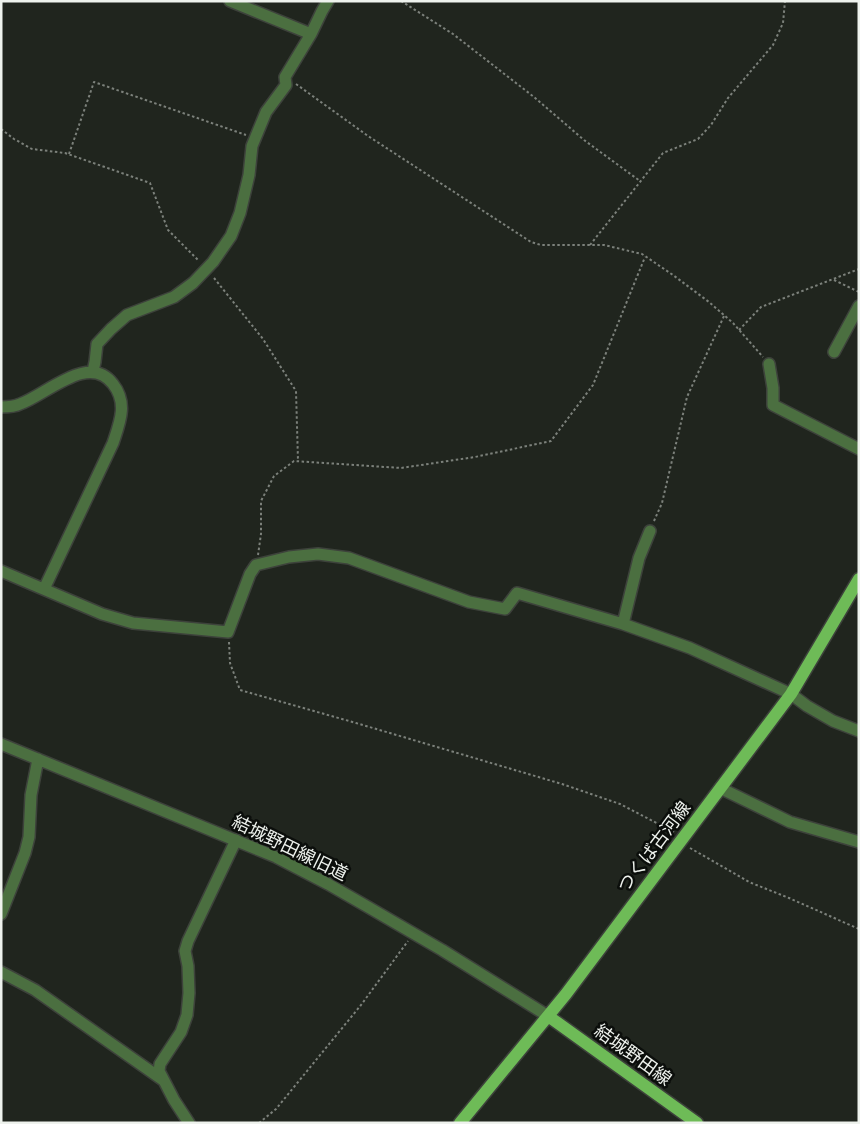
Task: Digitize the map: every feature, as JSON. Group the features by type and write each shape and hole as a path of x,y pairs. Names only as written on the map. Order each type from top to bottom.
{"main road":[{"name":"つくば古河線","path":"460,1123 548,1016 791,694 859,579"},
{"name":"結城野田線","path":"548,1016 681,1118 697,1123"}],"street":[{"path":"230,1 311,34"},
{"path":"93,371 97,344 127,314 174,297 193,283 213,262 231,236 240,213 255,138 266,112 286,85 286,77 328,1"},
{"path":"834,352 859,306"},
{"path":"769,364 773,388 773,405 859,450"},
{"path":"1,407 20,404 68,377 93,371 108,377 116,388 121,401 121,420 113,443 44,589"},
{"path":"622,624 639,558 650,530"},
{"path":"1,571 102,614 133,623 228,632 250,574 256,565 289,557 318,554 349,558 469,602 505,609 517,593 622,624 690,648 791,694 833,721 859,731"},
{"name":"結城野田線旧道","path":"1,744 276,857 328,884 414,934 548,1016"},
{"path":"1,914 25,853 29,837 32,795 38,759"},
{"path":"720,788 790,822 859,842"},
{"path":"189,1123 159,1071 160,1064 181,1032 187,1015 189,993 186,946 236,840"},
{"path":"1,972 34,990 164,1081"}],"path":[{"path":"401,1 453,34 534,97 584,140 640,181"},
{"path":"590,245 663,153 698,138 711,125 728,98 773,45 783,23 785,1"},
{"path":"286,77 368,136 531,242 549,245 604,246 642,254 709,302 739,330 769,364"},
{"path":"69,154 94,82 255,138"},
{"path":"1,129 32,149 69,154 150,183 168,230 207,269 263,339 296,391 298,461"},
{"path":"256,565 261,534 261,501 274,476 294,460 401,468 475,457 551,441 593,385 646,257"},
{"path":"739,330 761,306 859,269"},
{"path":"832,279 859,292"},
{"path":"650,530 662,503 687,397 724,315"},
{"path":"228,632 230,663 240,690 356,722 620,804 681,839 749,882 859,929"},
{"path":"258,1123 282,1102 414,934"}]}
